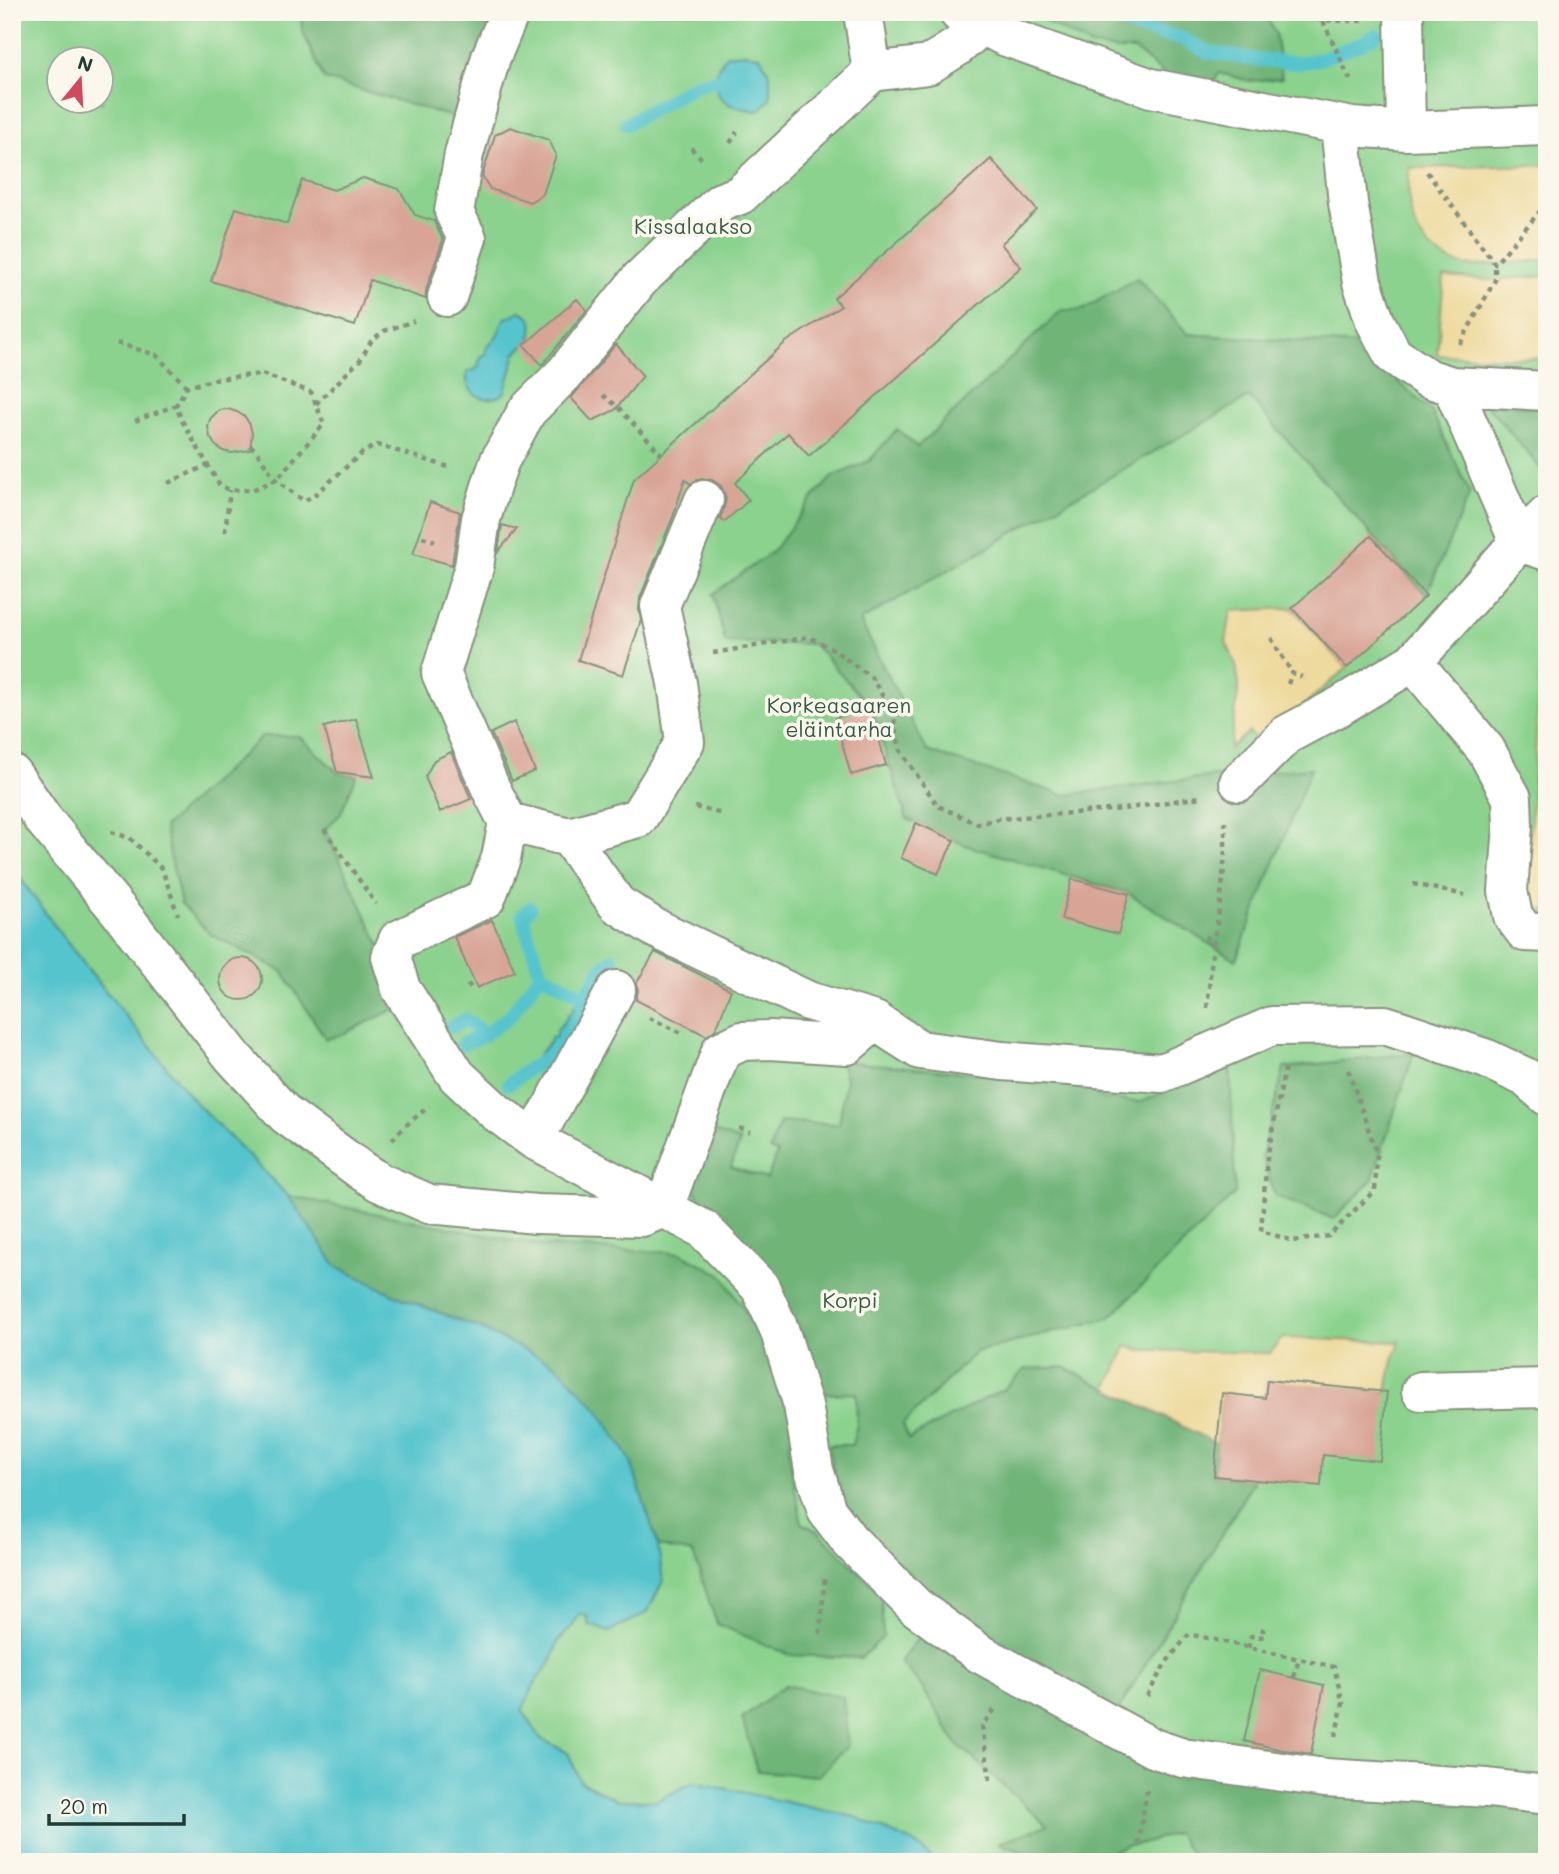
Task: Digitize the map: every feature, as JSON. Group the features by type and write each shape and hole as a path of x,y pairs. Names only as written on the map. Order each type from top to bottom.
{"lane":[{"path":"447,297 467,238 454,212 464,154 491,57 510,12"},
{"path":"863,12 872,72"},
{"path":"1404,17 1406,131"},
{"path":"1547,126 1406,131 1346,126 1151,88 1004,36 970,19 957,47 928,65 872,72 740,195 721,202 640,279 565,373 527,411 500,460 481,519 474,567 441,673 508,822 500,858 486,898 404,936 398,940 391,957 401,989 438,1048 457,1076 496,1112 534,1140 702,1228 760,1287 779,1329 803,1405 814,1469 827,1511 849,1540 916,1606 979,1653 1140,1741 1183,1758 1325,1778 1488,1788 1547,1795"},
{"path":"1346,126 1348,203 1362,282 1375,321 1393,355 1427,378 1446,384 1547,391"},
{"path":"1446,384 1533,546"},
{"path":"508,822 569,837 638,818 685,743 672,660 660,606 704,500"},
{"path":"1240,782 1286,735 1413,662 1533,546 1547,515"},
{"path":"1413,662 1486,750 1512,798 1513,824 1508,891 1513,916 1525,932 1547,933"},
{"path":"12,774 43,819 128,922 233,1057 286,1115 332,1151 379,1182 429,1204 536,1214 642,1217 664,1208 722,1051 741,1041 848,1045 875,1021"},
{"path":"569,837 617,904 655,928 808,1001 875,1021 920,1050 1002,1061 1162,1073 1272,1026 1385,1025 1488,1059 1525,1077 1547,1096"},
{"path":"534,1140 613,995"},
{"path":"1422,1391 1547,1388"}],"path":[{"path":"1278,12 1323,21 1404,17"},
{"path":"1323,21 1352,84 1346,126"},
{"path":"1423,167 1495,264 1495,279 1446,384"},
{"path":"1495,264 1547,203"},
{"path":"316,404 360,360 372,340 384,331 432,314 442,308 447,297"},
{"path":"117,343 156,355 187,387"},
{"path":"565,373 608,398 661,454"},
{"path":"135,421 176,405 187,387 216,379 262,374 311,392 324,424 276,480 252,490 230,490 220,486 181,419 176,405"},
{"path":"250,446 255,449 276,480 304,501 316,494 363,452 378,445 444,465"},
{"path":"168,483 208,465"},
{"path":"225,532 230,490"},
{"path":"672,660 809,637 831,648 871,677 893,713 900,750 938,806 978,824 998,819 1123,809 1199,797"},
{"path":"1271,638 1292,673"},
{"path":"1207,1010 1213,946 1224,886 1225,818 1240,782"},
{"path":"324,829 391,925 404,936"},
{"path":"1413,884 1464,895 1508,891"},
{"path":"1205,936 1213,946"},
{"path":"467,987 474,982"},
{"path":"613,995 722,1051"},
{"path":"1293,1026 1267,1158 1261,1231 1293,1241 1329,1236 1375,1190 1377,1155 1334,1025"},
{"path":"403,1128 430,1105"},
{"path":"1248,1648 1251,1636 1264,1637 1263,1630 1256,1627"},
{"path":"1138,1844 1140,1741 1165,1664 1189,1634 1334,1667 1343,1704 1325,1778"},
{"path":"1294,1677 1299,1659"},
{"path":"990,1780 982,1726 1021,1675"}],"green space":[{"name":"Korkeasaaren eläintarha","path":"12,12 1547,12 1547,1862 937,1862 913,1842 855,1817 694,1782 656,1801 617,1800 580,1781 568,1753 541,1739 522,1710 536,1681 551,1662 558,1641 572,1627 580,1613 609,1632 556,1365 479,1328 309,1229 288,1196 192,1099 61,935 12,867"},
{"path":"301,12 502,12 459,119 324,79 302,30"},
{"path":"1044,12 1264,12 1275,33 1282,78 1250,81 1219,73 1211,87 1169,78 1135,50 1091,46 1041,19"},
{"path":"1137,278 1188,334 1358,345 1432,412 1470,493 1426,596 1249,397 860,621 927,751 1064,795 1214,776 1311,768 1236,960 1129,894 965,845 907,819 871,708 814,644 725,642 713,594 772,552 832,477 869,461 897,429 917,447 1062,310 1082,310"},
{"path":"1485,403 1547,408 1547,476"},
{"path":"263,736 299,736 337,772 357,775 340,815 325,829 381,947 399,1007 341,1035 326,1039 282,971 210,934 181,904 164,827"},
{"path":"1414,1053 1372,1180 1334,1219 1275,1196 1262,1156 1284,1068"},
{"name":"Korpi","path":"841,1061 1079,1083 1103,1099 1141,1102 1230,1063 1235,1193 1109,1318 976,1352 903,1424 908,1439 1004,1389 1026,1369 1064,1367 1217,1444 1214,1476 1254,1480 1115,1716 918,1595 918,1581 840,1511 828,1445 852,1445 857,1424 856,1393 821,1394 820,1398 804,1338 785,1306 709,1213 695,1191 693,1180 708,1129 740,1141 731,1167 767,1179 777,1153 770,1150 780,1122 839,1124 846,1079"},
{"path":"288,1196 542,1246 680,1253 721,1274 790,1387 793,1432 789,1448 802,1523 819,1532 881,1594 883,1637 861,1658 790,1655 717,1624 693,1553 658,1546 630,1459 556,1365 479,1328 399,1297 336,1266"},
{"path":"921,1634 1084,1727 1547,1800 1547,1862 1197,1862 1177,1833 1126,1845 1090,1862 1051,1862 998,1843 1047,1825 956,1743 920,1684 900,1662"},
{"path":"785,1685 843,1697 848,1745 818,1776 757,1771 742,1718"}],"sand":[{"path":"1547,165 1547,260 1471,266 1458,264 1428,245 1415,225 1409,201 1409,168"},
{"path":"1547,276 1547,359 1437,355 1444,277 1491,280"},
{"path":"1547,564 1547,911 1540,910 1526,896"},
{"path":"1292,608 1347,668 1260,743 1249,732 1230,748 1239,686 1236,665 1226,642 1231,611"},
{"path":"1282,1338 1400,1342 1393,1360 1387,1392 1267,1381 1265,1398 1222,1394 1217,1444 1107,1388 1127,1345 1140,1350 1270,1353"}],"water":[{"path":"744,53 760,56 770,74 770,99 759,111 730,104 717,92 722,76 717,74 718,67 727,55"},
{"path":"520,311 531,319 531,339 516,353 504,394 489,398 477,396 469,387 467,372 477,369 481,357 486,354 487,347 495,338 504,319"},
{"path":"12,867 61,935 192,1099 288,1196 336,1266 399,1297 479,1328 556,1365 597,1408 630,1459 658,1546 663,1581 647,1613 609,1632 588,1624 588,1617 580,1613 572,1627 558,1641 551,1662 536,1681 522,1710 541,1739 568,1753 580,1781 617,1800 656,1801 694,1782 855,1817 913,1842 937,1862 12,1862"},
{"path":"582,1003 595,1008 560,1066 538,1055 551,1038 555,1038 557,1030 575,1005"}],"building":[{"path":"510,127 549,140 556,155 543,194 530,202 490,189 482,176 495,135"},
{"path":"991,159 1037,210 1001,244 1021,267 809,456 788,433 735,483 749,500 724,522 720,518 726,498 721,486 712,480 701,478 690,484 685,479 673,517 640,598 641,620 623,675 578,660 634,479 786,342 841,306 834,298"},
{"path":"363,178 399,189 415,215 434,221 443,240 426,290 426,299 370,280 355,326 211,281 236,208 287,224 302,180 334,190"},
{"path":"577,299 587,310 542,365 524,345"},
{"path":"616,344 643,376 615,410 592,421 571,398"},
{"path":"228,409 245,417 250,425 250,450 232,453 223,451 210,437 210,419 219,410"},
{"path":"430,502 460,512 452,565 413,554"},
{"path":"502,525 517,529 498,552"},
{"path":"1371,536 1426,596 1347,668 1292,608"},
{"path":"871,709 886,765 851,775 835,718"},
{"path":"356,719 374,777 337,772 324,727"},
{"path":"514,722 535,771 512,781 491,733"},
{"path":"451,752 471,799 440,812 425,777 434,760"},
{"path":"916,823 954,840 938,874 901,858"},
{"path":"1072,879 1129,894 1118,934 1061,919"},
{"path":"492,920 515,971 477,988 454,937"},
{"path":"655,952 731,990 716,1029 707,1036 636,1000 636,984"},
{"path":"241,958 256,964 262,979 256,994 241,1000 226,994 220,979 226,964"},
{"path":"1267,1380 1387,1392 1380,1461 1323,1455 1321,1486 1214,1476 1222,1393 1265,1398"},
{"path":"1260,1670 1324,1685 1311,1754 1244,1741"}],"waterway":[{"path":"1099,12 1142,30 1181,38 1208,52 1258,60 1300,63 1320,59 1376,35"},
{"path":"627,124 697,84 720,80"},
{"path":"530,908 523,915 541,974 584,999"},
{"path":"582,1003 598,975 612,959"},
{"path":"451,1027 465,1020 484,1035 509,1017 541,974"},
{"path":"463,1044 484,1035"},
{"path":"509,1084 544,1059"}],"park label":[{"name":"Kissalaakso","path":"693,227"}]}
